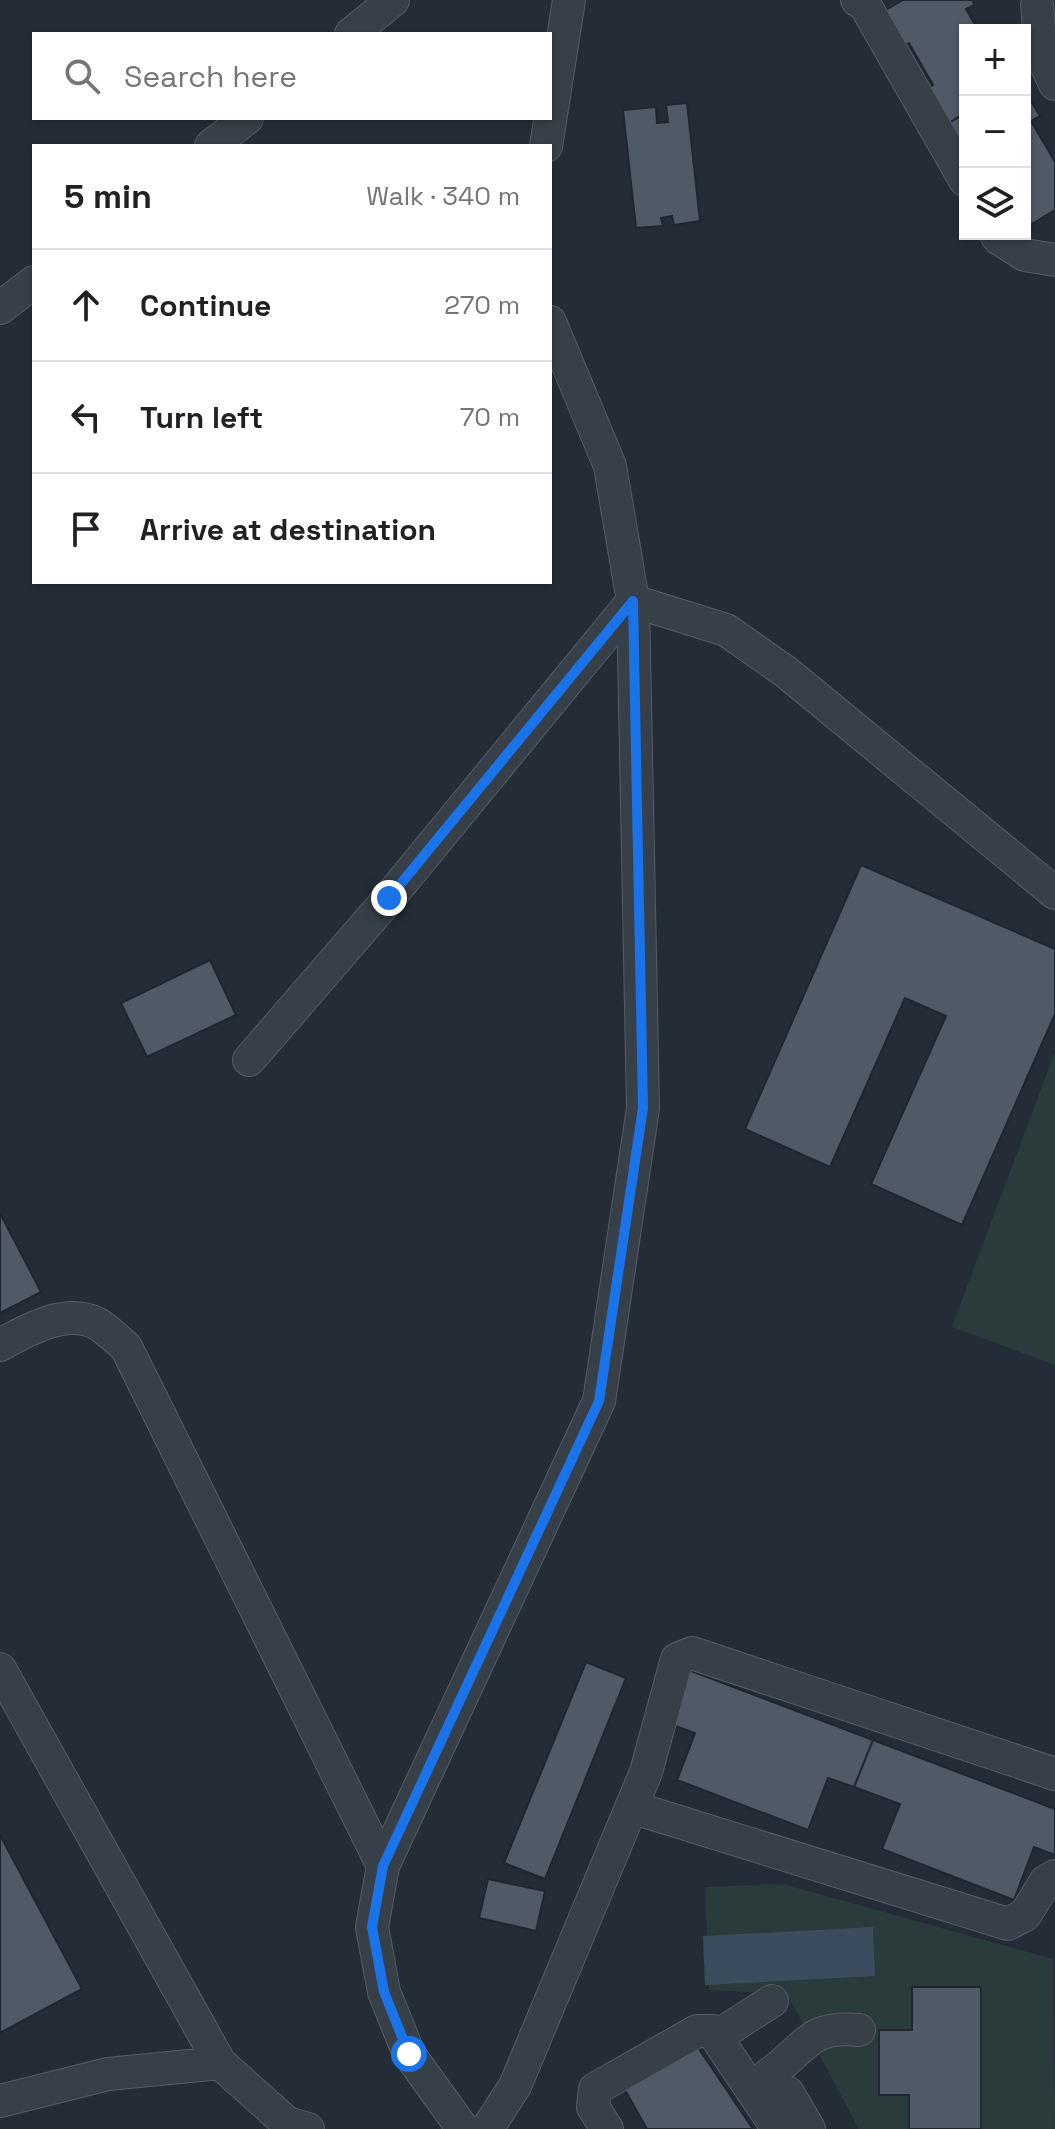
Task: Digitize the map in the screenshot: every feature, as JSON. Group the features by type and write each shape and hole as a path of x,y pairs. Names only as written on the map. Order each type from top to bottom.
{"street":[{"path":"353,32 393,0"},
{"path":"552,108 569,0"},
{"path":"865,2 959,169"},
{"path":"1040,5 1041,54 1055,84"},
{"path":"214,144 244,120"},
{"path":"546,144 550,120"},
{"path":"1001,240 1025,255 1055,260"},
{"path":"0,308 32,284"},
{"path":"463,2129 409,2054 384,1992 372,1927 383,1866 599,1401 643,1108 633,601 610,466 552,327"},
{"path":"633,601 726,630 786,672 1055,893"},
{"path":"249,1060 389,898 633,601"},
{"path":"0,1345 32,1329 72,1317 97,1324 126,1347 383,1866"},
{"path":"487,2129 515,2086 646,1772 677,1659 692,1653 1055,1774"},
{"path":"0,1669 220,2063 287,2123 308,2129"},
{"path":"631,1807 1008,1924 1025,1915 1046,1881 1055,1876"},
{"path":"716,2037 772,2001"},
{"path":"751,2089 784,2063 800,2045 837,2028 859,2030"},
{"path":"607,2129 593,2107 595,2089 697,2031 712,2031 778,2129"},
{"path":"0,2101 108,2074 220,2063"},
{"path":"788,2093 809,2129"}],"shaded area":[{"path":"1055,1052 1055,1365 952,1327"},
{"path":"783,1884 1053,1959 1055,2129 859,2129 787,1994 709,1990 705,1887"}],"water":[{"path":"873,1927 875,1976 705,1985 703,1936"}],"building":[{"path":"903,0 972,0 975,5 966,9 975,24 959,24 959,117 944,126 924,91 933,85 909,43 899,48 879,14"},
{"path":"1031,101 1040,116 1031,121"},
{"path":"687,103 700,221 674,225 672,216 661,218 663,226 636,228 623,110 656,107 657,123 668,122 666,105"},
{"path":"959,117 959,150 944,126"},
{"path":"1031,121 1055,162 1055,210 1031,224"},
{"path":"861,865 1055,949 1055,1014 962,1225 871,1184 946,1016 905,998 830,1167 745,1129"},
{"path":"210,960 236,1015 147,1057 121,1003"},
{"path":"0,1213 41,1292 0,1313"},
{"path":"586,1662 626,1678 545,1879 504,1863"},
{"path":"686,1669 873,1740 854,1787 828,1778 808,1830 677,1780 695,1733 665,1722"},
{"path":"873,1740 1055,1809 1055,1855 1034,1847 1014,1900 882,1849 900,1804 854,1787"},
{"path":"0,1835 82,1989 0,2033"},
{"path":"488,1879 545,1891 536,1931 479,1918"},
{"path":"912,1987 981,1987 981,2129 909,2129 909,2095 879,2095 879,2030 912,2030"},
{"path":"695,2043 753,2129 647,2129 620,2081"}],"route":[{"path":"389,898 633,601 643,1108 599,1401 383,1866 372,1927 384,1992 409,2054"}]}
